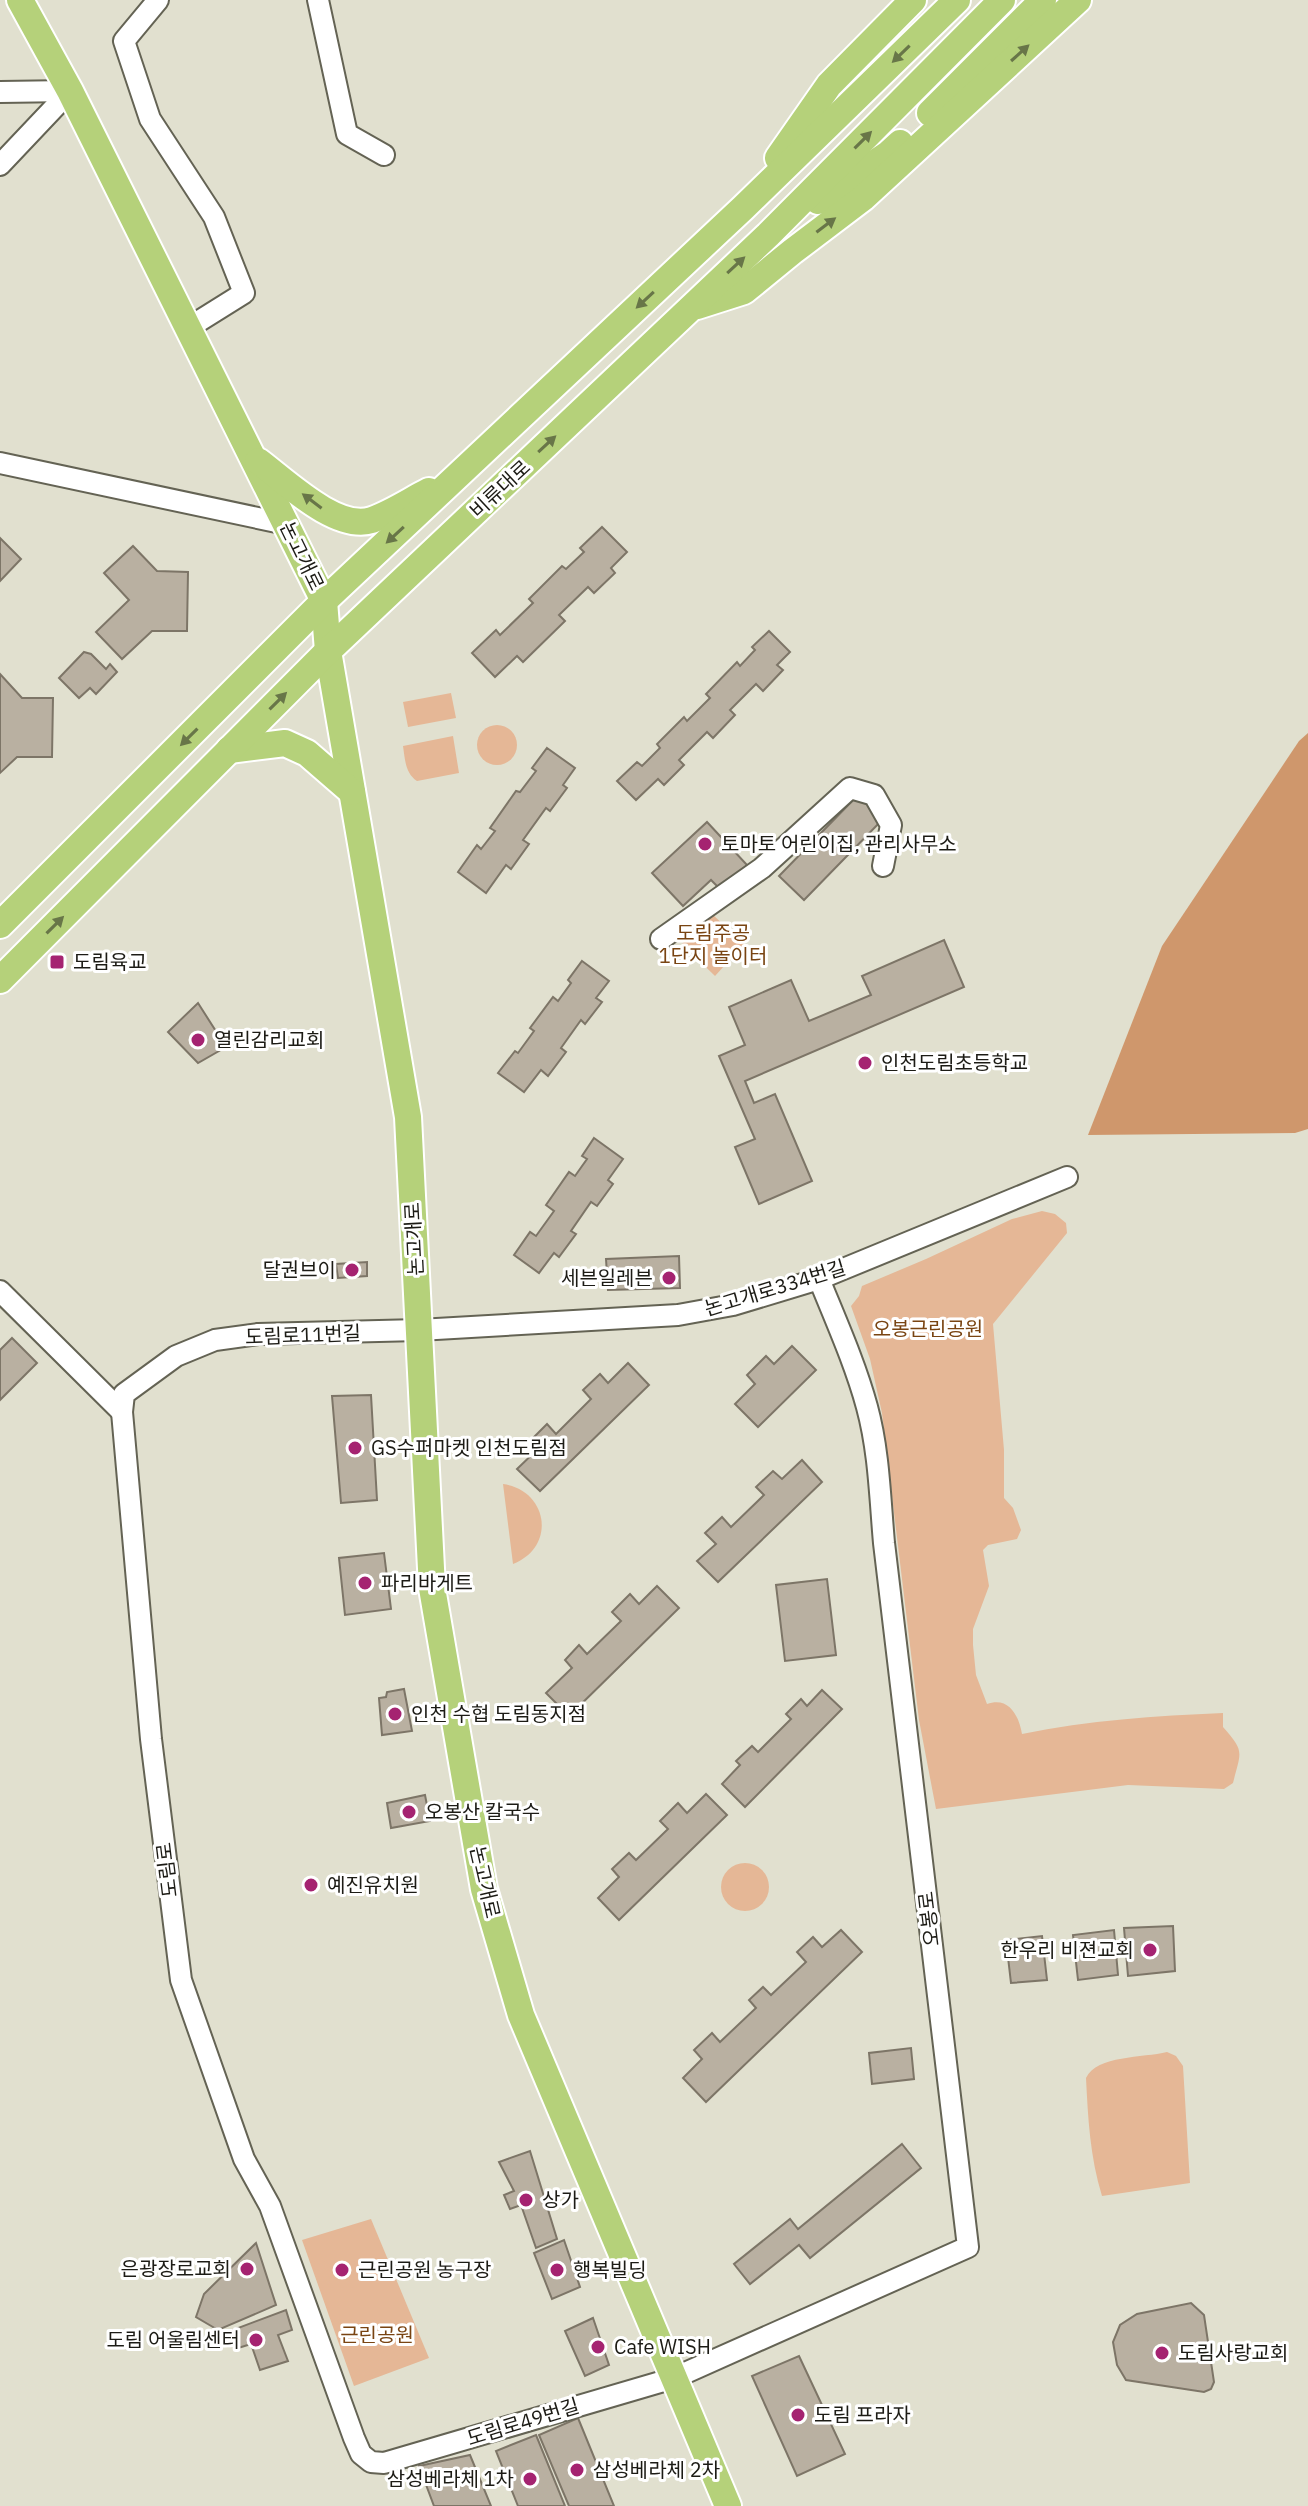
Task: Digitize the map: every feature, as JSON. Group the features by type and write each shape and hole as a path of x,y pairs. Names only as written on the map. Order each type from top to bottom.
{"main road":[{"name":"논고개로","path":"20,0 70,91 324,601 328,651 408,1117 432,1588 484,1889 521,2015 728,2506"},
{"path":"743,208 829,85 913,0"},
{"name":"비류대로","path":"0,925 324,601 743,208 957,0"},
{"name":"비류대로","path":"0,980 328,651 768,235 1002,0"},
{"path":"768,235 888,154 1043,0"},
{"path":"690,309 744,291 863,198 1078,0"},
{"path":"253,457 325,511 345,521 370,521 457,477"},
{"path":"229,750 285,743 307,753 352,792"}],"street":[{"path":"158,0 124,41 150,119 214,217 244,293 188,328"},
{"path":"318,0 347,134 384,155"},
{"path":"0,92 70,91"},
{"path":"0,165 70,91"},
{"path":"0,463 286,524"},
{"path":"661,939 762,868 850,788 874,795 891,825 883,866"},
{"name":"논고개로334번길","path":"419,1330 678,1315 733,1305 819,1279 1067,1177"},
{"name":"오봉로","path":"674,2378 968,2247 884,1543 876,1453 868,1410 852,1358 819,1279"},
{"path":"0,1291 122,1412"},
{"name":"도림로11번길","path":"122,1412 124,1394 176,1356 215,1340 258,1334 419,1330"},
{"name":"도림로","path":"122,1412 151,1739 181,1980 244,2159 270,2206 354,2438 361,2454 371,2462"},
{"name":"도림로49번길","path":"371,2462 384,2463 428,2452 559,2410 674,2378"}],"green space":[{"path":"451,693 456,718 408,727 403,702"},
{"path":"497,725 511,731 517,745 511,759 497,765 483,759 477,745 483,731"},
{"path":"453,736 459,773 417,781 413,778 406,765 403,746"},
{"name":"도림주공 1단지 놀이터","path":"711,913 744,944 715,976 682,944"},
{"name":"오봉근린공원","path":"1042,1211 1055,1214 1066,1223 1067,1233 993,1324 1004,1450 1004,1498 1013,1508 1021,1530 1017,1539 988,1545 983,1550 989,1586 973,1629 976,1675 987,1704 1001,1703 1012,1709 1022,1734 1122,1719 1223,1713 1223,1727 1238,1747 1239,1758 1233,1783 1224,1789 1128,1785 936,1809 919,1720 882,1413 870,1359 851,1306 862,1286 1012,1219"},
{"path":"503,1484 518,1488 530,1497 538,1507 541,1520 541,1533 536,1545 527,1556 513,1564"},
{"path":"745,1863 754,1864 762,1870 768,1878 768,1896 762,1904 754,1910 745,1911 736,1910 728,1904 722,1896 721,1887 722,1878 728,1870 736,1864"},
{"path":"1167,2052 1176,2056 1183,2066 1190,2183 1102,2196 1092,2152 1086,2078 1100,2065 1110,2061"},
{"name":"근린공원","path":"371,2219 429,2358 354,2386 302,2240"}],"shaded area":[{"path":"1308,733 1308,1129 1295,1133 1088,1135 1162,946 1299,741"}],"building":[{"path":"602,527 627,552 611,568 615,573 594,593 588,587 559,615 565,621 523,662 517,656 495,677 472,653 496,630 500,635 533,603 529,599 562,566 566,569 584,552 580,548"},
{"path":"0,538 21,559 0,581"},
{"path":"133,546 157,571 188,572 187,631 152,631 122,659 96,632 129,600 104,573"},
{"path":"769,631 790,652 777,665 783,670 763,691 756,684 730,710 735,715 713,738 707,732 679,760 684,765 664,785 658,779 636,800 617,781 637,762 642,766 660,748 657,744 684,717 687,721 710,698 706,694 737,662 740,666 755,650 752,647"},
{"path":"84,652 91,654 106,669 110,664 117,672 96,694 90,688 79,698 59,678"},
{"path":"0,674 22,698 53,698 52,757 17,757 0,773"},
{"path":"547,748 575,768 563,785 567,788 550,811 546,808 523,840 529,844 511,869 506,865 486,893 458,872 477,845 481,849 495,831 490,828 516,791 520,792 536,771 532,768"},
{"path":"860,793 885,817 804,900 779,876"},
{"name":"토마토 어린이집, 관리사무소","path":"707,822 747,865 721,890 711,880 683,906 652,873"},
{"path":"944,940 964,987 745,1081 754,1103 775,1094 812,1181 759,1204 735,1147 755,1139 719,1056 745,1045 729,1007 791,980 809,1021 871,995 862,976"},
{"path":"582,961 609,981 596,998 602,1002 585,1024 581,1020 561,1048 566,1052 548,1076 541,1070 524,1092 498,1073 534,1031 530,1028 553,997 558,1001"},
{"name":"열린감리교회","path":"198,1003 226,1047 198,1063 168,1032"},
{"path":"594,1138 623,1159 608,1180 613,1184 597,1206 591,1202 571,1231 576,1234 559,1257 554,1253 539,1273 514,1255 530,1232 536,1236 554,1211 546,1205 569,1172 575,1176 587,1159 582,1156"},
{"path":"679,1256 680,1288 608,1290 606,1259"},
{"name":"달권브이","path":"367,1262 367,1276 338,1278 336,1264"},
{"path":"12,1338 37,1363 0,1400 0,1350"},
{"path":"792,1346 816,1370 758,1427 735,1404 755,1384 747,1375 766,1356 774,1364"},
{"path":"628,1363 649,1385 540,1491 517,1469 541,1446 533,1438 547,1424 556,1434 591,1399 583,1390 600,1374 608,1383"},
{"name":"GS수퍼마켓 인천도림점","path":"371,1395 377,1500 341,1503 332,1396"},
{"path":"802,1460 822,1482 718,1582 697,1561 716,1544 705,1533 722,1517 731,1527 764,1495 756,1487 773,1471 782,1479"},
{"name":"파리바게트","path":"384,1553 391,1609 345,1615 339,1558"},
{"path":"827,1579 836,1655 785,1661 776,1585"},
{"path":"657,1586 679,1608 569,1716 546,1693 572,1668 565,1660 579,1645 587,1654 621,1621 612,1612 630,1594 639,1604"},
{"name":"인천 수협 도림동지점","path":"404,1689 412,1731 382,1735 379,1698 386,1697 387,1692"},
{"path":"822,1690 842,1709 745,1807 722,1784 740,1765 736,1761 752,1746 758,1752 791,1719 786,1714 801,1699 807,1706"},
{"path":"706,1794 727,1815 619,1920 598,1898 619,1877 612,1869 629,1853 636,1860 668,1829 660,1821 678,1803 687,1813"},
{"name":"오봉산 칼국수","path":"425,1795 430,1821 391,1828 387,1803"},
{"name":"한우리 비젼교회","path":"1173,1926 1175,1971 1128,1976 1124,1928"},
{"path":"841,1930 862,1952 706,2102 683,2078 702,2059 694,2050 712,2033 720,2042 756,2008 749,2000 763,1987 771,1995 806,1962 797,1952 813,1937 822,1947"},
{"path":"1114,1930 1118,1975 1078,1980 1073,1935"},
{"path":"1042,1936 1047,1980 1011,1983 1006,1940"},
{"path":"911,2048 914,2079 872,2084 869,2053"},
{"path":"902,2144 921,2168 810,2258 799,2245 750,2284 734,2264 790,2219 798,2229"},
{"name":"상가","path":"530,2151 557,2239 536,2248 521,2205 510,2209 504,2195 514,2191 499,2162"},
{"name":"행복빌딩","path":"564,2240 580,2287 552,2299 534,2253"},
{"name":"은광장로교회","path":"256,2243 276,2305 218,2330 196,2317 204,2294"},
{"name":"도림사랑교회","path":"1191,2303 1204,2315 1214,2382 1211,2389 1204,2392 1126,2380 1117,2365 1113,2342 1120,2325 1137,2314"},
{"name":"도림 어울림센터","path":"286,2310 292,2330 278,2335 288,2361 260,2370 251,2344 235,2349 230,2331"},
{"path":"593,2318 609,2365 585,2376 565,2331"},
{"name":"도림 프라자","path":"799,2356 845,2454 797,2476 752,2376"},
{"name":"삼성베라체 2차","path":"578,2418 614,2506 569,2506 539,2435"},
{"name":"삼성베라체 1차","path":"536,2435 565,2506 518,2506 496,2451"},
{"path":"470,2455 491,2506 434,2506 419,2466"}],"place":[{"name":"토마토 어린이집, 관리사무소","path":"705,844"},
{"name":"도림육교","path":"57,962"},
{"name":"열린감리교회","path":"198,1040"},
{"name":"인천도림초등학교","path":"865,1063"},
{"name":"달권브이","path":"352,1270"},
{"name":"세븐일레븐","path":"669,1278"},
{"name":"GS수퍼마켓 인천도림점","path":"355,1448"},
{"name":"파리바게트","path":"365,1583"},
{"name":"인천 수협 도림동지점","path":"395,1714"},
{"name":"오봉산 칼국수","path":"409,1812"},
{"name":"예진유치원","path":"311,1885"},
{"name":"한우리 비젼교회","path":"1150,1950"},
{"name":"상가","path":"526,2200"},
{"name":"은광장로교회","path":"247,2269"},
{"name":"근린공원 농구장","path":"342,2270"},
{"name":"행복빌딩","path":"557,2270"},
{"name":"도림 어울림센터","path":"256,2340"},
{"name":"Cafe WISH","path":"598,2347"},
{"name":"도림사랑교회","path":"1162,2353"},
{"name":"도림 프라자","path":"798,2415"},
{"name":"삼성베라체 2차","path":"577,2470"},
{"name":"삼성베라체 1차","path":"530,2479"}]}
